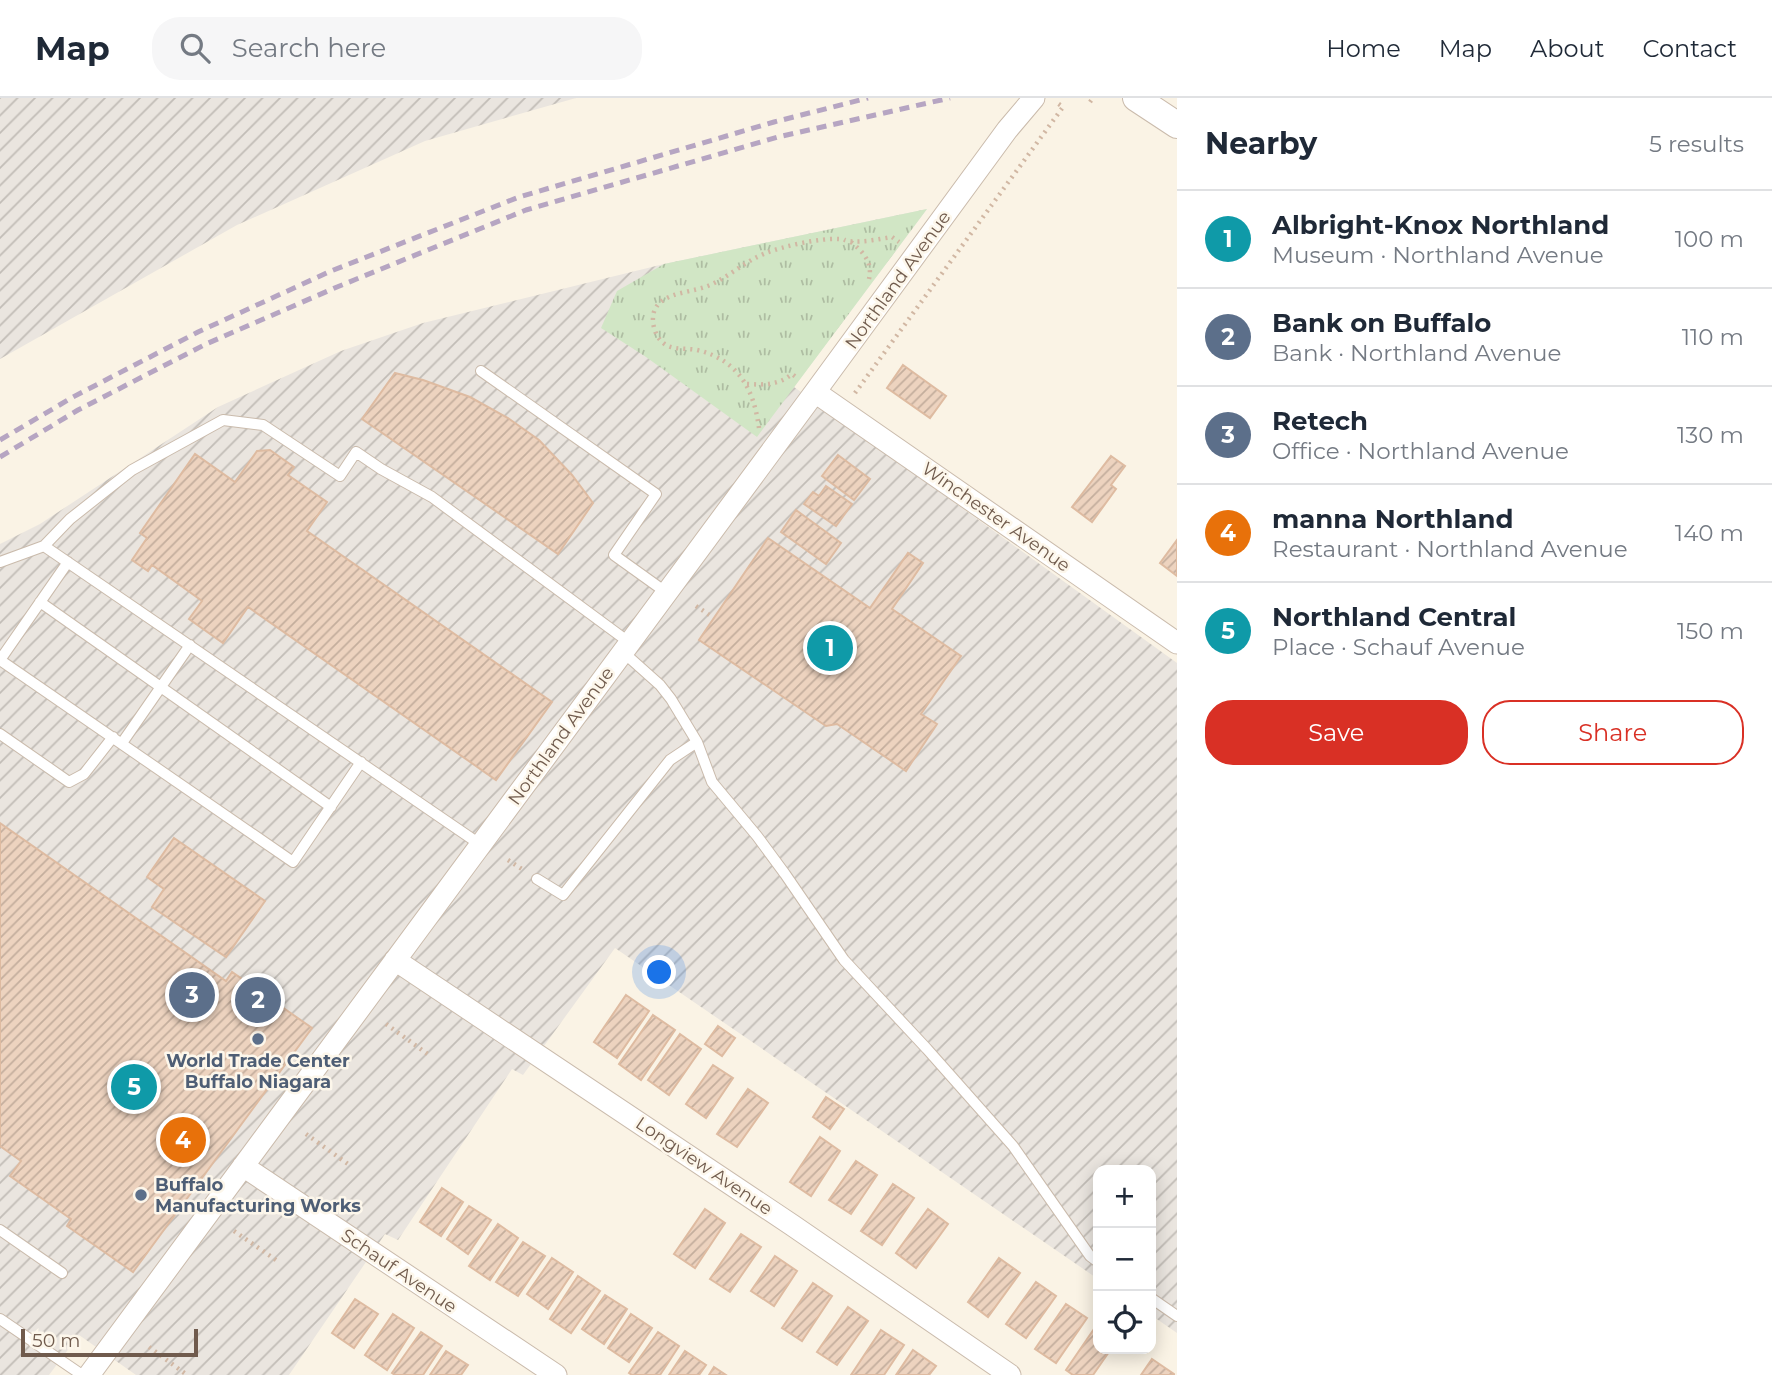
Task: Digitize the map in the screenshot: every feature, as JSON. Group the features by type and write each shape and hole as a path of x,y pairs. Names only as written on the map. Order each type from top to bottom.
{"street":[{"name":"Northland Avenue","path":"89,1375 1007,130 1034,98"},
{"path":"1136,98 1177,125"},
{"name":"Winchester Avenue","path":"816,392 1177,643"},
{"name":"Longview Avenue","path":"395,960 792,1225 1010,1375"},
{"name":"Schauf Avenue","path":"243,1166 556,1375"}],"lane":[{"path":"481,371 656,494 614,555 667,593"},
{"path":"0,562 44,546 70,519 132,470 223,420 263,425 340,476 356,452 432,497 627,647 660,685 697,742 712,782 757,836 844,960 1013,1146 1093,1258"},
{"path":"44,546 481,845"},
{"path":"68,562 0,660 292,862 361,762"},
{"path":"40,602 331,807"},
{"path":"0,734 69,782 84,774 117,740 161,687 190,645"},
{"path":"537,879 563,895 670,760 697,742"},
{"path":"0,1230 62,1273"},
{"path":"1156,1301 1177,1316"},
{"path":"0,1320 82,1375"}],"path":[{"name":"Northland Avenue","path":"861,385 1063,107 1056,102"},
{"path":"759,428 755,404 747,384 736,371 718,358 696,350 673,348 660,339 653,318 658,305 671,295 719,281 744,263 786,246 831,239 851,242 892,237 907,248"},
{"path":"851,242 867,257 869,280"},
{"path":"747,384 777,383 792,374 796,377"},
{"path":"696,606 711,616"},
{"path":"386,1024 429,1055"},
{"path":"306,1133 348,1164"},
{"path":"234,1231 276,1260"},
{"path":"149,1347 187,1375"}],"shaded area":[{"path":"0,98 576,98 425,141 237,225 0,359"},
{"path":"927,209 794,387 1177,663 1177,1333 1156,1318 1156,1165 1093,1165 1093,1276 615,948 523,1075 512,1069 398,1240 385,1234 289,1375 136,1375 79,1335 49,1375 0,1375 0,544 40,524 218,407 341,351 423,323 664,264"}],"green space":[{"path":"927,209 757,437 601,328 617,291 664,264"}],"building":[{"path":"903,365 946,396 930,418 887,388"},
{"path":"395,373 470,397 508,418 539,440 572,475 593,503 558,554 362,419"},
{"path":"270,450 294,467 288,475 327,502 307,531 552,702 496,780 248,607 223,643 189,619 202,601 152,565 148,571 132,560 147,538 140,533 195,454 235,482 257,451"},
{"path":"838,455 870,479 854,500 822,476"},
{"path":"1111,456 1125,466 1111,485 1116,489 1092,522 1072,507"},
{"path":"826,486 852,504 836,526 804,504 813,492 819,496"},
{"path":"796,510 841,543 826,564 781,532"},
{"path":"768,538 870,608 908,553 923,563 892,609 961,656 921,714 937,724 906,771 837,724 826,726 699,640"},
{"path":"1177,540 1177,576 1160,563"},
{"path":"0,823 226,981 232,972 312,1028 133,1272 67,1226 71,1219 10,1176 21,1161 0,1146"},
{"path":"174,838 265,901 226,957 152,907 164,889 147,877"},
{"path":"626,995 649,1011 617,1058 594,1042"},
{"path":"653,1015 675,1030 641,1080 619,1064"},
{"path":"718,1026 735,1038 722,1056 705,1044"},
{"path":"680,1034 701,1049 669,1095 648,1080"},
{"path":"713,1065 733,1078 706,1118 686,1104"},
{"path":"748,1089 768,1103 737,1147 717,1134"},
{"path":"826,1097 844,1109 830,1129 813,1117"},
{"path":"820,1137 840,1151 811,1196 790,1182"},
{"path":"856,1161 877,1175 851,1214 829,1200"},
{"path":"893,1184 914,1198 882,1245 861,1231"},
{"path":"442,1188 463,1202 441,1236 420,1222"},
{"path":"469,1206 491,1220 468,1254 447,1239"},
{"path":"705,1209 725,1223 695,1268 674,1254"},
{"path":"928,1209 948,1224 916,1268 896,1253"},
{"path":"498,1224 518,1238 490,1280 469,1266"},
{"path":"741,1234 761,1247 730,1292 710,1279"},
{"path":"523,1242 545,1256 518,1296 496,1282"},
{"path":"775,1256 797,1271 774,1306 751,1291"},
{"path":"552,1258 573,1272 548,1309 527,1294"},
{"path":"999,1258 1020,1273 988,1317 968,1302"},
{"path":"578,1276 600,1291 571,1333 550,1319"},
{"path":"1036,1282 1056,1296 1026,1338 1006,1324"},
{"path":"813,1283 832,1296 802,1341 782,1328"},
{"path":"605,1295 627,1309 604,1344 582,1329"},
{"path":"355,1299 378,1314 354,1348 332,1333"},
{"path":"1066,1304 1087,1318 1056,1363 1035,1349"},
{"path":"848,1307 868,1321 837,1365 817,1352"},
{"path":"393,1314 414,1328 387,1370 365,1355"},
{"path":"631,1314 652,1328 629,1362 608,1348"},
{"path":"881,1330 904,1345 884,1375 851,1375"},
{"path":"1093,1330 1093,1354 1108,1354 1093,1375 1073,1375 1066,1370"},
{"path":"421,1332 442,1346 423,1375 395,1375 392,1373"},
{"path":"658,1332 679,1346 660,1375 632,1375 629,1373"},
{"path":"913,1350 936,1366 929,1375 896,1375"},
{"path":"446,1351 468,1365 461,1375 430,1375"},
{"path":"685,1351 706,1365 699,1375 669,1375"},
{"path":"1152,1359 1174,1374 1174,1375 1141,1375"},
{"path":"714,1367 726,1375 709,1375"}],"railway":[{"path":"0,440 73,397 198,332 331,271 519,197 774,122 868,98"},
{"path":"0,457 78,410 206,344 526,210 778,137 950,98"}],"place":[{"name":"Albright-Knox Northland","path":"830,648"},
{"name":"Retech","path":"192,995"},
{"name":"Bank on Buffalo","path":"258,1000"},
{"name":"World Trade Center Buffalo Niagara","path":"258,1039"},
{"name":"Northland Central","path":"134,1087"},
{"name":"manna Northland","path":"183,1140"},
{"name":"Buffalo Manufacturing Works","path":"141,1195"}]}
